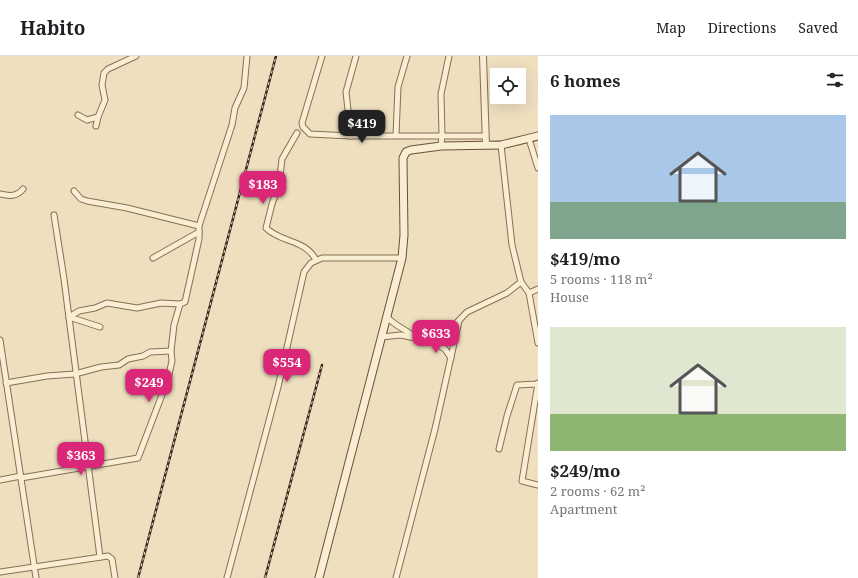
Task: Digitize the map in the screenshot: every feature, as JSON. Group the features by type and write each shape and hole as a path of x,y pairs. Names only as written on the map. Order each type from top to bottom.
{"main road":[{"path":"319,578 402,258 404,235 403,158 406,152 411,150 441,146 501,145 538,136"}],"street":[{"path":"96,126 105,100 102,85 104,74 108,69 136,56"},
{"path":"0,480 138,458 168,379 172,361 174,325 180,304 184,302 186,298 200,232 199,226 232,125 235,108 244,88 247,56"},
{"path":"322,56 302,123 310,134 350,136 485,136"},
{"path":"350,136 346,92 356,56"},
{"path":"396,135 398,87 407,56"},
{"path":"441,146 441,94 449,56"},
{"path":"483,56 486,146"},
{"path":"78,115 88,120 98,117"},
{"path":"297,133 282,159 279,185 272,204 266,228 271,233 289,239 312,252 316,260"},
{"path":"529,139 538,168"},
{"path":"501,145 512,245 521,282 529,293 538,342"},
{"path":"0,194 10,196 20,194 23,189"},
{"path":"74,191 81,199 87,201 127,208 199,226"},
{"path":"54,215 98,530 100,557"},
{"path":"153,258 200,232"},
{"path":"228,578 278,387 304,272 316,260 331,257 402,258"},
{"path":"433,342 440,339 467,312 507,293 521,282"},
{"path":"529,293 538,288"},
{"path":"69,318 78,311 94,308 107,302 131,308 161,303 180,304"},
{"path":"386,317 393,323 409,331 417,339"},
{"path":"69,318 100,326"},
{"path":"396,578 451,359 459,321"},
{"path":"381,337 401,335 433,342 445,349 451,359"},
{"path":"0,340 4,383 21,477 36,578"},
{"path":"4,383 47,376 75,374 101,367 120,365 128,359 143,356 150,352 172,351"},
{"path":"500,448 507,416 517,385 538,383 522,481 538,485"},
{"path":"0,572 100,557 112,558 115,578"}],"railway":[{"path":"138,578 276,56"},
{"path":"265,578 322,365"}]}
